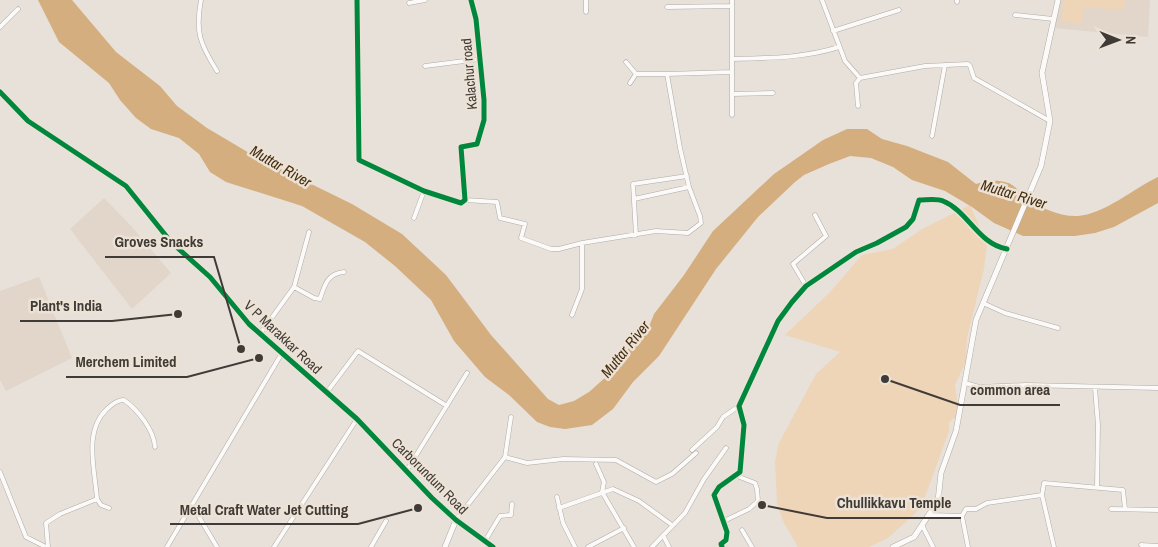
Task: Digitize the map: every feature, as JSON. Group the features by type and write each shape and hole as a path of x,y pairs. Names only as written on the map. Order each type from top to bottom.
{"street":[{"path":"200,0 197,20 198,34 202,47 218,71"},
{"path":"357,0 359,160 424,191 461,203 465,200 497,202 500,218 525,224 521,238 533,243 559,249 582,243 656,231 688,233 696,229 701,223 689,187 667,74"},
{"path":"409,3 425,0"},
{"name":"Kalachur road","path":"465,200 461,147 477,144 484,120 476,19 471,0"},
{"path":"586,0 586,12"},
{"path":"732,0 732,114"},
{"path":"822,0 845,61 860,78"},
{"path":"893,547 914,537 938,501 941,473 956,431 976,320 1041,166 1050,121 1042,73 1058,0"},
{"path":"667,6 732,6"},
{"path":"0,28 18,9"},
{"path":"834,31 899,10"},
{"path":"1015,15 1054,19"},
{"path":"732,59 791,58 815,55 840,47"},
{"path":"425,66 480,59"},
{"path":"626,62 636,74"},
{"path":"932,136 945,65"},
{"path":"858,106 856,83 860,78 925,66 970,66 974,78 1050,121"},
{"path":"636,74 732,72"},
{"path":"630,83 636,74"},
{"name":"V P Marakkar Road","path":"0,92 28,121 126,186 171,242 210,277 249,324 328,392 376,438"},
{"path":"732,94 773,93"},
{"path":"636,235 633,184 687,176"},
{"path":"634,198 689,187"},
{"path":"414,218 424,191"},
{"path":"504,458 527,463 563,459 616,460 656,482 672,474 717,427 723,416 738,406 758,370 778,321 806,286 856,252 906,227 913,219 919,200 942,200 961,214 977,232 998,248 1007,249"},
{"path":"806,286 793,264 826,236 815,216"},
{"path":"260,334 294,287 309,232"},
{"path":"572,315 582,289 582,243"},
{"path":"294,287 314,298 320,299 326,280 334,273 344,272"},
{"path":"983,303 1005,313 1058,328"},
{"path":"328,392 358,351 447,406"},
{"path":"167,547 282,353"},
{"path":"407,470 467,373"},
{"path":"965,384 979,387 1026,384 1095,388 1158,388"},
{"path":"1095,388 1098,425 1097,487"},
{"path":"109,508 102,505 97,499 92,438 101,416 108,408 121,400 131,405 155,437 155,447"},
{"path":"722,547 721,544 726,540 724,521 714,495 719,487 737,476 740,472 744,425 738,406"},
{"path":"445,547 456,520 504,458 511,417"},
{"path":"274,547 357,419"},
{"name":"Carborundum Road","path":"376,438 432,498 456,520 493,547"},
{"path":"652,547 664,537 672,525 689,507 704,479 726,448"},
{"path":"596,464 604,482 602,492 634,547"},
{"path":"0,472 26,537 46,546 46,524 60,514 97,499"},
{"path":"724,521 749,509 758,501 759,496 755,483 737,476"},
{"path":"1054,547 1042,495 1044,483 1123,490 1125,509"},
{"path":"559,508 613,489 621,491 672,525"},
{"path":"968,547 962,516 966,509 976,509 987,503 1042,495"},
{"path":"557,497 563,523 575,547"},
{"path":"485,541 500,516 511,515 512,504"},
{"path":"192,506 217,547"},
{"path":"1111,509 1158,510"},
{"path":"929,515 962,516"},
{"path":"370,547 386,521"},
{"path":"922,525 933,547"},
{"path":"588,547 624,528"},
{"path":"742,530 752,547"},
{"path":"664,537 669,547"},
{"path":"1141,545 1158,546"}],"shaded area":[{"path":"1060,0 1150,0 1148,37 1055,28"},
{"path":"1064,0 1125,0 1124,10 1084,7 1082,24 1061,21"},
{"path":"104,198 133,228 171,273 132,309 70,229"},
{"path":"970,205 987,244 984,269 967,338 966,361 955,385 959,415 949,422 949,431 921,508 888,538 869,547 798,547 784,523 777,504 775,461 779,443 816,374 840,352 785,335 830,292 862,255 893,249 922,229"},
{"path":"39,277 72,358 6,391 0,380 0,291"}],"water":[{"name":"Muttar River","path":"38,0 72,0 116,52 160,86 177,106 207,128 256,157 352,204 402,234 446,275 491,335 548,399 559,405 574,401 589,392 607,376 620,356 646,334 654,314 684,275 713,231 774,174 823,140 847,129 867,129 882,139 907,146 948,162 976,184 1002,181 1012,185 1035,204 1064,215 1078,216 1099,211 1158,177 1158,203 1114,227 1095,233 1075,236 1023,236 994,223 945,191 912,180 893,167 871,158 850,156 804,175 758,217 716,269 659,356 633,382 613,409 592,425 565,429 550,427 537,422 509,395 485,377 454,341 431,300 395,266 365,242 302,206 226,182 210,172 199,154 179,138 151,129 136,118 120,100 109,83 59,42"}],"cycle path":[{"path":"357,0 359,160 424,191 461,203 465,200 461,147 477,144 484,120 484,100 476,19 471,0"},
{"path":"0,92 28,121 126,186 171,242 210,277 249,324 357,419 432,498 456,520 493,547"},
{"path":"722,547 721,544 726,540 727,532 714,495 719,487 740,472 744,425 739,406 778,321 806,286 856,252 906,227 913,219 919,200 938,200 952,206 988,241 1007,249"}],"place":[{"name":"Plant's India","path":"178,314"},
{"name":"Groves Snacks","path":"241,349"},
{"name":"Merchem Limited","path":"259,358"},
{"name":"common area","path":"885,379"},
{"name":"Chullikkavu Temple","path":"762,505"},
{"name":"Metal Craft Water Jet Cutting","path":"418,508"}]}
